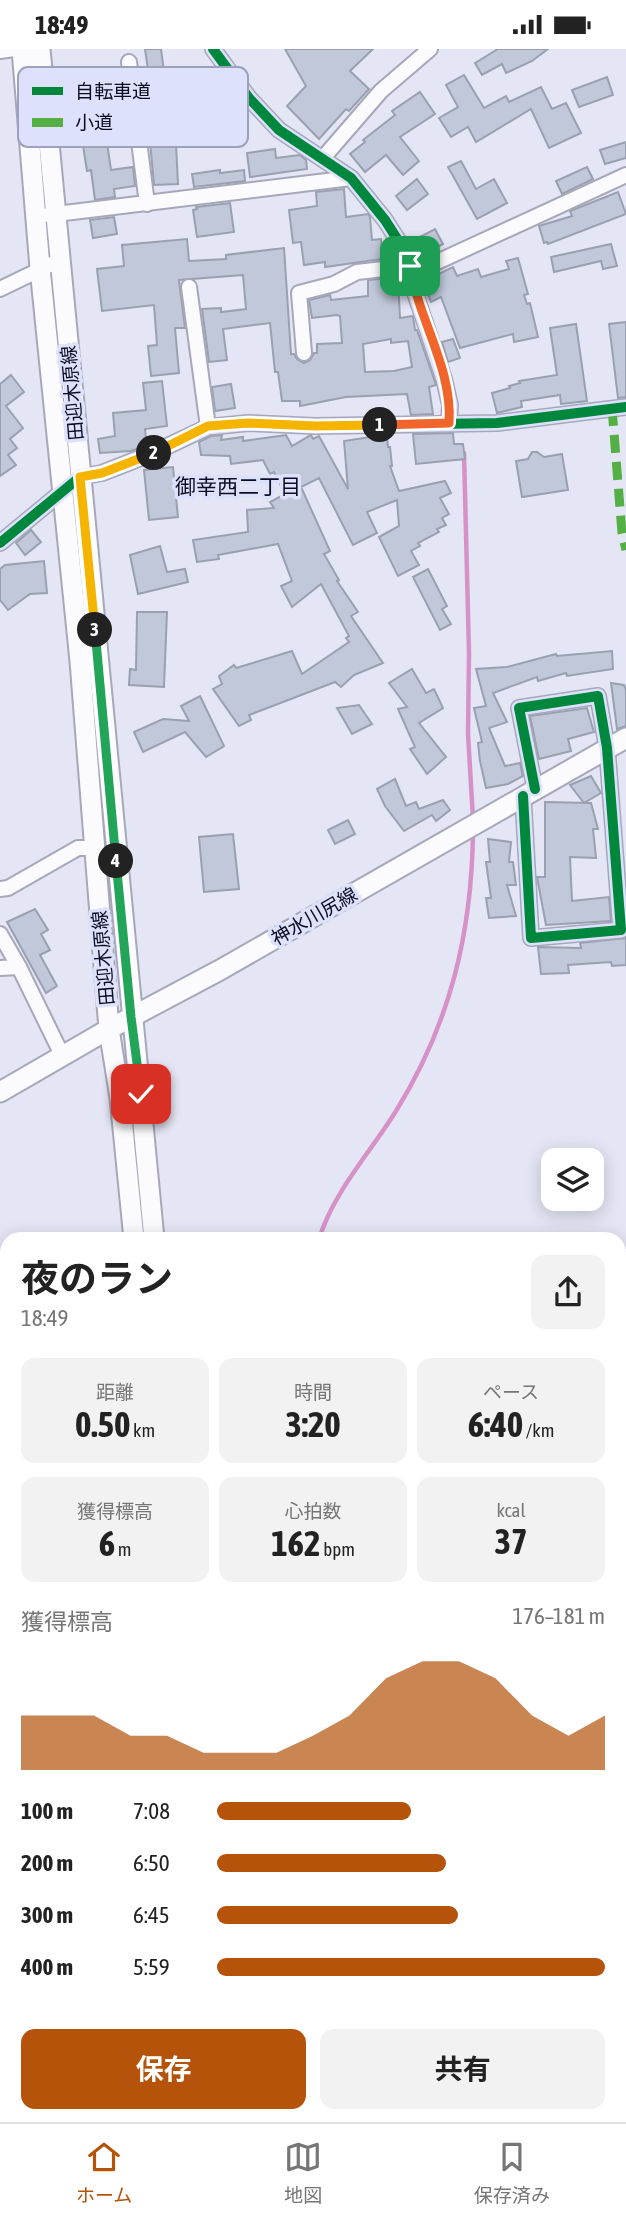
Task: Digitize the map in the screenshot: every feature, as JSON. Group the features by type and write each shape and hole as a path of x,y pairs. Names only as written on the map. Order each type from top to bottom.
{"main road":[{"name":"田迎木原線","path":"22,49 24,67"},
{"name":"田迎木原線","path":"40,49 42,67"},
{"name":"田迎木原線","path":"30,147 80,661 109,1028 120,1098 133,1232"},
{"name":"田迎木原線","path":"49,147 153,1232"},
{"name":"神水川尻線","path":"0,1092 626,738"}],"street":[{"path":"0,51 14,49"},
{"path":"213,49 226,67"},
{"path":"323,157 381,91 430,49"},
{"path":"129,62 130,67"},
{"path":"248,97 279,130 351,178 385,220 408,256 413,287 444,379 450,405 449,423"},
{"path":"140,147 147,204"},
{"path":"304,353 299,293 334,284 358,272 410,270 626,174"},
{"path":"36,216 351,178"},
{"path":"0,289 60,260"},
{"path":"189,286 208,426"},
{"path":"0,543 80,477 102,473 153,453 208,426 248,423 315,426 497,423 626,407"},
{"path":"598,696 607,748 621,930 531,938 529,793 519,708 598,696"},
{"path":"0,889 8,888 78,848 94,848"},
{"path":"0,934 62,1055"},
{"path":"0,968 19,967"}],"building":[{"path":"145,49 161,49 163,67 148,67"},
{"path":"285,49 373,49 350,71 369,89 349,111 346,109 319,139 287,106 306,86"},
{"path":"498,49 548,49 532,61 506,73 502,64 482,75 475,63"},
{"path":"464,75 484,108 506,96 509,102 541,87 552,109 566,103 581,133 549,148 531,109 476,142 468,127 451,137 439,118 458,107 446,85"},
{"path":"607,77 613,95 579,107 572,90"},
{"path":"420,92 435,114 400,137 419,161 403,175 386,155 365,172 350,154 395,115 392,111"},
{"path":"626,142 626,158 605,164 600,150"},
{"path":"83,147 108,147 111,170 133,167 135,186 114,189 115,197 95,200 91,170 87,171"},
{"path":"151,147 176,147 178,184 154,185"},
{"path":"275,149 276,158 300,155 306,160 307,169 250,177 247,153"},
{"path":"461,161 476,189 494,179 507,203 477,219 448,167"},
{"path":"587,167 593,179 562,194 556,181"},
{"path":"220,170 220,173 244,170 245,181 194,187 192,174"},
{"path":"417,179 428,194 407,210 396,196"},
{"path":"344,189 346,217 368,214 372,240 381,239 382,259 325,267 325,262 304,265 301,242 293,243 289,210 317,206 316,192"},
{"path":"618,192 626,214 548,244 544,243 539,226 572,216 570,211"},
{"path":"230,203 234,232 197,237 193,210 197,209 196,207"},
{"path":"114,217 117,234 93,238 90,220"},
{"path":"435,229 443,244 426,253 418,238"},
{"path":"187,239 189,261 226,259 226,255 284,248 291,354 304,363 317,353 317,344 342,343 340,316 312,318 309,300 330,295 331,300 368,296 368,280 398,277 400,318 413,316 415,330 436,385 429,387 433,414 411,415 407,394 346,397 300,406 300,401 282,401 278,372 275,372 270,323 223,329 227,360 209,362 202,309 221,308 221,312 246,309 243,275 179,280 185,328 175,328 179,373 151,376 148,346 157,345 154,305 102,311 97,269 124,266 122,245","holes":["391,339 391,343 408,341 412,367 365,372 363,344"]},
{"path":"611,244 617,266 603,269 601,261 554,272 551,257"},
{"path":"518,258 528,294 524,295 527,304 530,303 538,337 514,342 513,334 460,348 441,297 431,302 422,282 453,267 457,276 478,269 481,277 509,269 506,261"},
{"path":"626,322 626,397 618,398 609,324"},
{"path":"576,324 587,401 561,404 560,395 521,401 522,407 497,413 492,393 510,388 509,386 520,383 519,381 557,375 550,328"},
{"path":"453,339 460,358 448,362 442,342"},
{"path":"11,375 24,392 6,406 23,428 10,439 17,448 8,455 16,465 0,476 0,384"},
{"path":"162,381 167,426 145,429 147,445 131,451 100,453 98,439 115,436 113,413 146,410 143,383"},
{"path":"231,384 235,408 215,411 212,387"},
{"path":"453,433 454,444 463,444 465,459 416,464 413,434"},
{"path":"222,435 221,440 243,437 243,441 286,435 292,446 311,435 313,439 319,436 348,489 344,441 387,436 390,466 399,491 445,481 451,493 440,498 449,514 442,518 446,525 437,529 439,532 418,543 420,546 411,551 419,565 398,576 379,537 399,526 397,500 367,512 377,533 353,545 319,478 301,487 330,551 324,554 339,580 337,581 358,612 351,616 383,663 354,675 341,687 335,682 249,715 251,720 239,726 213,689 222,684 219,676 234,665 236,668 292,651 302,674 349,642 346,638 349,636 321,584 292,607 281,586 292,581 278,544 218,555 219,559 197,562 193,540 248,532 247,510 274,508 270,502 285,494 274,472 270,474 263,460 231,464 230,456 201,455 199,442 211,436"},
{"path":"532,452 544,457 562,454 568,490 522,497 516,461 528,459"},
{"path":"173,467 178,517 149,520 144,470"},
{"path":"31,530 41,542 25,555 16,543"},
{"path":"160,546 167,572 185,569 188,582 138,594 130,555"},
{"path":"44,561 47,593 30,594 8,610 0,600 0,569 5,565"},
{"path":"428,569 447,606 442,609 451,624 440,630 413,577"},
{"path":"137,612 167,612 164,687 129,685 130,669 136,670"},
{"path":"612,651 613,669 567,676 566,673 538,681 537,677 493,693 507,722 489,728 505,766 520,763 523,776 508,784 486,788 478,743 482,742 474,708 486,706 476,669 507,667 556,654"},
{"path":"412,669 426,693 434,689 443,708 419,723 446,757 427,774 410,749 415,747 398,709 407,707 389,683"},
{"path":"611,683 624,685 626,690 626,726 617,729"},
{"path":"200,696 224,746 206,757 185,732 143,752 134,732 163,719 189,721 181,706"},
{"path":"359,705 372,724 352,734 337,708"},
{"path":"587,708 594,732 568,739 571,751 539,759 530,716"},
{"path":"591,776 601,793 584,803 570,785"},
{"path":"395,779 406,806 416,802 419,809 443,800 450,810 436,821 432,815 404,831 385,806 377,789"},
{"path":"545,802 591,803 598,829 593,829 596,858 570,857 572,901 609,897 611,921 546,925 537,877 545,877"},
{"path":"348,820 355,834 335,844 328,830"},
{"path":"233,834 239,889 204,892 199,837"},
{"path":"488,839 511,842 509,862 513,862 516,885 507,885 516,916 489,918 486,898 491,898 486,862 490,862"},
{"path":"35,909 48,930 41,934 50,950 40,955 57,986 46,993 7,922"},
{"path":"626,938 626,965 612,966 611,962 568,965 569,973 541,974 538,947 581,948 580,943"}],"waterway":[{"path":"464,453 469,653 468,734 473,819"},
{"path":"322,1232 343,1188 396,1111 415,1078 444,1011 454,977 468,906 473,831"}],"marked path":[{"path":"612,408 622,533 626,550"}],"cycle path":[{"path":"213,49 226,67"},
{"path":"248,97 279,130 351,178 385,220 408,256 413,287 444,379 450,405 449,423"},
{"path":"0,543 80,477 102,473 208,427 248,423 315,426 497,423 626,407"},
{"path":"523,796 531,938 621,930 607,748 598,696 519,708 535,789"}],"district":[{"name":"御幸西二丁目","path":"238,486"}],"route":[{"path":"141,1094 131,1017 80,477 102,473 153,453 208,426 248,423 315,426 449,423 450,405 444,379 413,287 410,266"}]}
